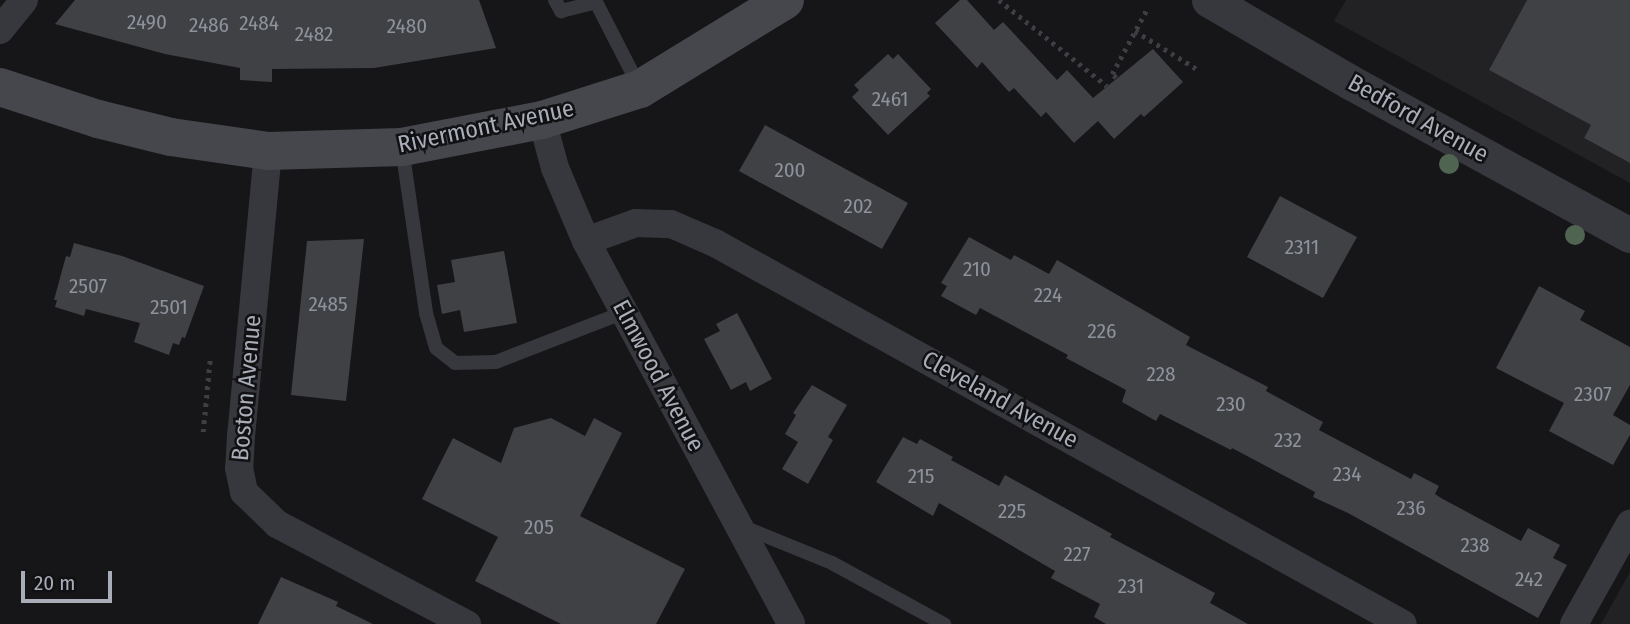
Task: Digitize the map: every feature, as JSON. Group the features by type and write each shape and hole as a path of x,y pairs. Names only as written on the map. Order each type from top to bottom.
{"main road":[{"name":"Rivermont Avenue","path":"0,87 122,125 172,137 268,151 402,147 542,120 640,89 785,0"}],"street":[{"path":"0,30 24,0"},
{"name":"Bedford Avenue","path":"1209,0 1350,82 1630,234"},
{"name":"Elmwood Avenue","path":"542,120 555,168 586,241 791,624"},
{"name":"Boston Avenue","path":"268,151 240,435 239,468 244,492 278,524 431,615 467,624"},
{"name":"Cleveland Avenue","path":"586,241 636,223 671,224 715,243 1403,624"},
{"path":"1574,624 1630,524"}],"lane":[{"path":"555,0 561,11 596,2 640,89"},
{"path":"402,147 426,313 436,348 455,363 472,365 496,362 625,312"},
{"path":"737,524 832,563 944,624"}],"path":[{"path":"999,0 1107,86"},
{"path":"1116,78 1112,74 1147,9"},
{"path":"1135,31 1197,69"},
{"path":"203,432 210,359"}],"shaded area":[{"path":"1346,0 1527,0 1489,70 1591,125 1584,138 1630,163 1630,183 1334,21"},
{"path":"1630,572 1630,624 1601,624"}],"building":[{"path":"75,0 479,0 496,48 374,68 272,69 272,82 240,80 240,68 165,54 55,24"},
{"path":"960,0 967,0 994,30 1003,22 1057,80 1067,70 1093,98 1153,49 1183,82 1144,117 1141,114 1114,139 1098,121 1074,143 1046,112 1041,117 1014,88 1009,92 982,62 977,68 935,23"},
{"path":"1527,0 1630,0 1630,163 1584,138 1591,125 1489,70"},
{"path":"888,54 893,59 898,54 931,89 927,93 930,96 888,135 852,97 859,90 854,85"},
{"path":"765,125 908,203 882,249 739,171"},
{"path":"1280,196 1357,237 1323,298 1247,257"},
{"path":"969,237 1011,260 1014,255 1049,274 1057,260 1190,337 1186,345 1268,387 1266,391 1323,422 1319,430 1411,479 1414,473 1439,486 1435,494 1521,541 1528,528 1560,545 1553,558 1567,565 1538,618 1348,513 1313,497 1315,492 1232,448 1231,450 1160,414 1156,421 1122,402 1126,390 1066,358 1068,355 980,308 976,315 941,296 947,286 941,283"},
{"path":"364,239 346,401 291,395 307,241"},
{"path":"74,243 122,256 204,286 185,338 182,337 179,345 173,343 169,355 134,342 140,323 86,309 84,316 55,307 57,300 54,300 66,256 70,257"},
{"path":"504,251 517,323 464,332 460,310 442,314 437,285 455,282 451,260"},
{"path":"1539,286 1585,311 1580,320 1630,347 1630,385 1613,415 1630,425 1630,435 1613,465 1549,431 1564,403 1496,368"},
{"path":"737,313 772,379 750,391 746,382 731,390 704,339 720,331 716,324"},
{"path":"812,385 847,405 828,437 833,440 808,484 782,469 798,442 785,434 796,415 793,413"},
{"path":"551,418 585,436 594,418 622,433 580,516 685,569 656,624 561,624 475,581 498,537 422,499 453,438 501,463 514,428"},
{"path":"903,437 917,444 920,439 953,457 951,460 999,486 1005,475 1112,534 1110,537 1215,593 1210,603 1248,624 1106,624 1094,617 1100,604 1051,578 1055,571 939,503 933,516 876,482"},
{"path":"281,577 338,602 336,606 373,624 258,624"}]}
